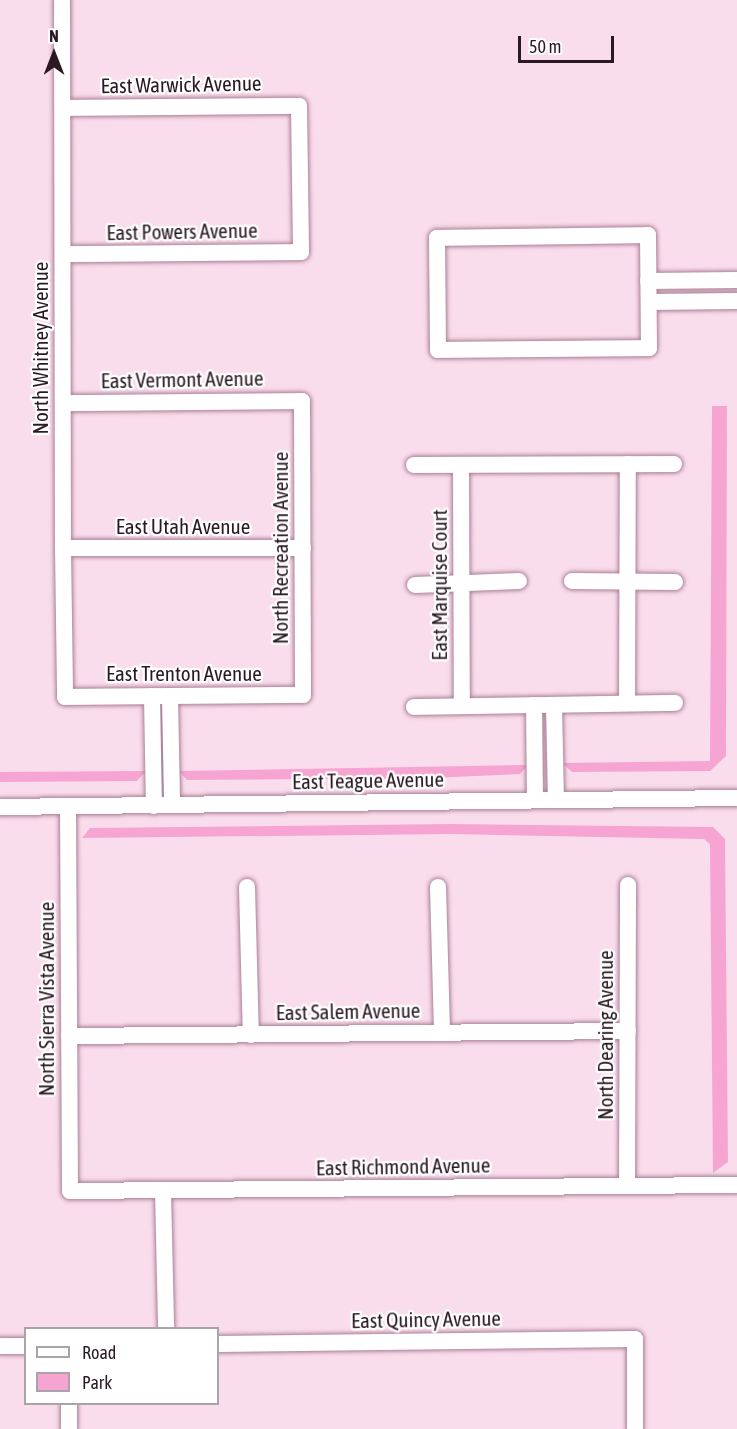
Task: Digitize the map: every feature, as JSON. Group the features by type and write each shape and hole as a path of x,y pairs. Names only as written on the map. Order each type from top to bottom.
{"street":[{"name":"North Whitney Avenue","path":"62,0 65,697"},
{"name":"East Warwick Avenue","path":"63,108 299,106 301,252"},
{"path":"648,235 648,281 649,348 438,350 437,238 648,235"},
{"name":"East Powers Avenue","path":"63,254 301,252"},
{"path":"686,280 687,302"},
{"path":"648,281 737,280"},
{"path":"649,302 737,302"},
{"name":"East Vermont Avenue","path":"63,403 302,400"},
{"name":"North Recreation Avenue","path":"302,400 303,695"},
{"path":"627,704 628,464"},
{"path":"414,465 674,464"},
{"name":"East Marquise Court","path":"461,465 462,706"},
{"name":"East Utah Avenue","path":"63,548 303,548"},
{"path":"415,585 519,581"},
{"path":"572,582 675,582"},
{"name":"East Trenton Avenue","path":"65,697 303,695"},
{"path":"152,696 154,806"},
{"path":"170,696 172,805"},
{"path":"414,707 675,703"},
{"path":"534,705 535,800"},
{"path":"554,705 556,800"},
{"path":"534,744 555,743"},
{"name":"East Teague Avenue","path":"0,807 737,798"},
{"name":"North Sierra Vista Avenue","path":"68,807 70,1191"},
{"name":"North Dearing Avenue","path":"627,1186 628,885"},
{"path":"438,886 442,1033"},
{"path":"247,887 251,1035"},
{"name":"East Salem Avenue","path":"69,1036 628,1031"},
{"name":"East Richmond Avenue","path":"70,1191 737,1185"},
{"path":"163,1191 166,1327"},
{"name":"East Quincy Avenue","path":"219,1344 634,1339 635,1429"},
{"path":"0,1346 24,1346"},
{"path":"69,1405 69,1429"}],"green space":[{"path":"712,406 727,406 726,756 710,771 572,772 562,763 710,761"},
{"path":"528,765 520,774 431,778 187,780 179,771"},
{"path":"146,771 137,781 0,782 0,772"},
{"path":"451,824 713,827 725,839 728,1162 713,1173 710,844 704,839 451,834 82,838 90,828"}]}
